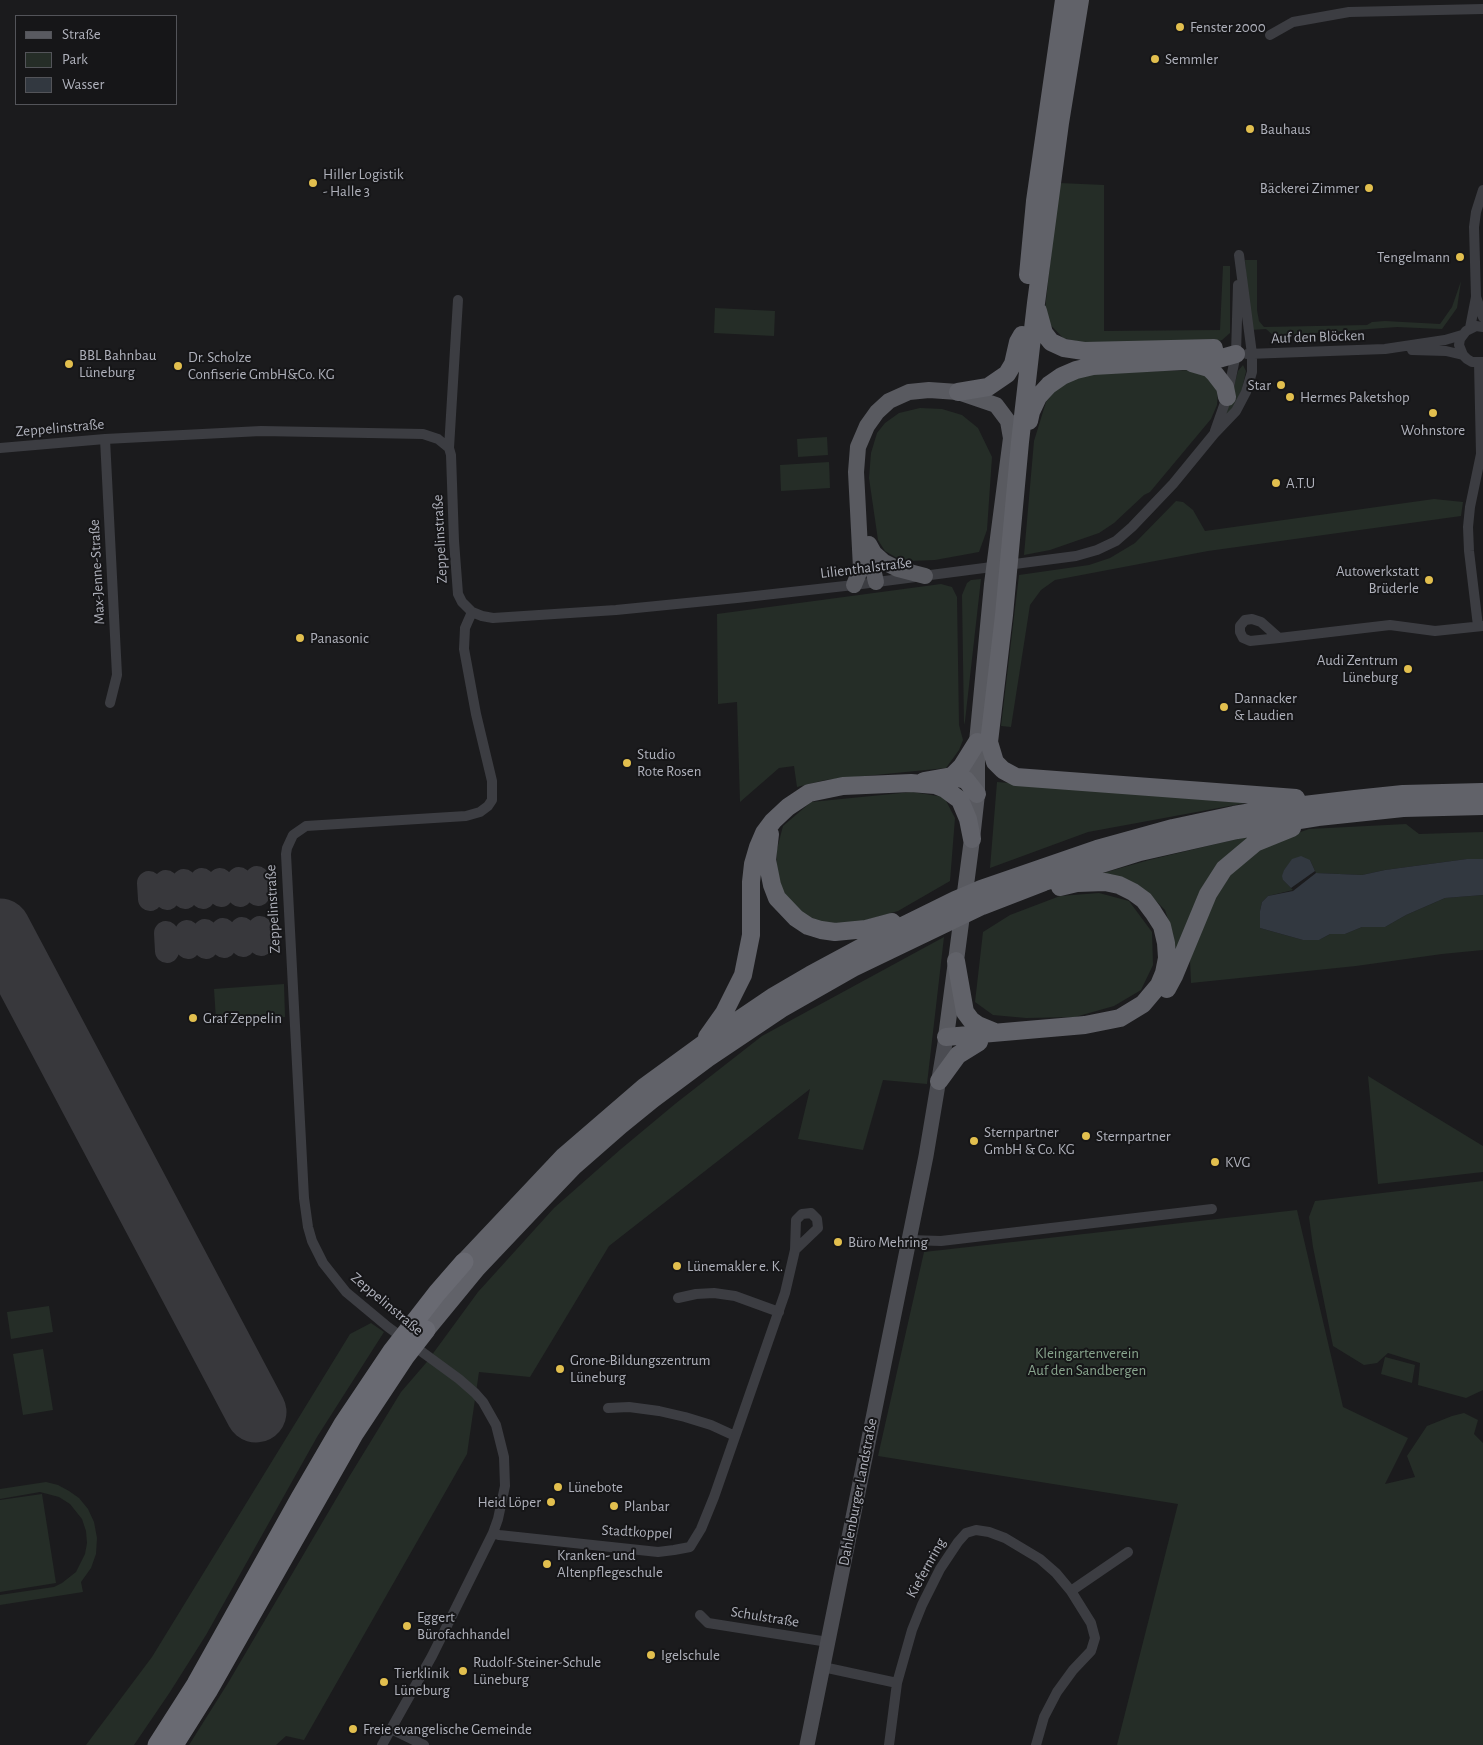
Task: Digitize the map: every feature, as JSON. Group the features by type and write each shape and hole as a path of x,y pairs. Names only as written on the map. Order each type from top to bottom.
{"highway":[{"path":"1015,440 1022,335 1035,201 1064,0"},
{"path":"952,776 983,742 1004,615 999,583 1015,440 1036,303 1060,123 1080,0"},
{"path":"1036,303 1044,333 1051,342 1064,348 1084,351 1222,348 1244,354"},
{"path":"958,392 988,387 1007,374 1013,364 1018,342 1022,335"},
{"path":"1015,440 1026,431 1031,412 1038,397 1049,385 1062,376 1076,370 1093,366 1218,359 1244,354"},
{"path":"1187,361 1209,368 1216,374 1225,387 1227,397"},
{"path":"983,742 1003,770 1016,777 1301,798 1317,810"},
{"path":"703,1044 724,1012 743,975 751,935 753,864 764,833 773,821 798,799 818,791 843,786 911,783 952,776 966,780 977,794"},
{"path":"911,783 935,785 945,788 960,800 968,819 972,839"},
{"path":"174,1745 212,1683 354,1434 405,1357 477,1268 573,1167 646,1104 685,1074 773,1015 853,968 982,906 1044,882 1140,852 1317,810 1403,794 1483,792"},
{"path":"157,1745 196,1684 300,1498 344,1424 392,1351 437,1293 564,1156 644,1087 703,1044 774,996 928,912 981,888 1056,862 1136,838 1234,815 1317,810 1483,806"},
{"path":"946,1037 968,1042 979,1042 1103,1028 1136,1017 1158,1001 1167,988 1174,976 1208,894 1224,869 1255,843 1317,810"},
{"path":"773,821 768,849 772,885 777,898 786,909 808,926 828,931 850,932 882,925 917,913 928,912"},
{"path":"946,1037 1102,1022 1120,1018 1143,1004 1159,985 1164,973 1167,958 1162,926 1144,900 1119,885 1104,882 1077,883 994,905 982,906"},
{"path":"957,955 965,1012 978,1025 1000,1033"},
{"path":"939,1085 958,1055 979,1042"}],"main road":[{"path":"854,585 861,568 856,472 858,447 867,426 877,412 889,401 909,392 929,390 958,392 996,405 1008,421 1015,440"},
{"path":"859,506 876,582"},
{"path":"866,540 874,553 884,562 898,569 925,576"},
{"path":"946,1037 983,742"},
{"name":"Dahlenburger Landstraße","path":"807,1745 909,1240 939,1085 946,1037"}],"street":[{"path":"1483,0 1483,14"},
{"path":"1270,34 1293,22 1348,12 1483,9"},
{"path":"1483,190 1474,226 1476,297 1483,317"},
{"name":"Auf den Blöcken","path":"1244,354 1239,254 1244,354"},
{"path":"1463,355 1459,345 1466,331 1476,297"},
{"name":"Zeppelinstraße","path":"458,300 449,448 451,455 456,584 462,602 472,612 465,628 464,649 476,714 492,781 492,800 480,812 466,816 306,826 293,835 286,854 304,1198 308,1227 317,1252 330,1273 346,1292 388,1327 459,1379 483,1402 496,1425 502,1442 506,1472 503,1501 492,1533"},
{"name":"Auf den Blöcken","path":"1385,349 1445,340 1466,331 1483,327"},
{"name":"Auf den Blöcken","path":"1244,354 1385,349 1446,351 1463,355 1467,360 1481,362"},
{"name":"Lilienthalstraße","path":"1214,434 1244,354"},
{"name":"Lilienthalstraße","path":"472,612 493,618 737,598 1076,556 1097,550 1116,541 1132,527 1173,484 1236,410 1246,392 1252,372 1244,354"},
{"path":"1280,638 1390,625 1435,631 1481,626 1469,552 1468,527 1470,507 1481,454 1481,362"},
{"name":"Zeppelinstraße","path":"0,448 105,439 261,431 423,434 438,439 449,448"},
{"name":"Max-Jenne-Straße","path":"105,439 117,675 110,703"},
{"path":"909,1240 950,1240 1212,1210"},
{"name":"Stadtkoppel","path":"492,1533 658,1552 690,1546 701,1529 708,1513 779,1312 795,1250"},
{"path":"678,1298 714,1293 735,1296 779,1312"},
{"path":"608,1408 629,1407 659,1411 702,1423 735,1436"},
{"name":"Kiefernring","path":"890,1745 897,1683 912,1630 922,1605 940,1569 958,1542 966,1533 976,1530 989,1532 1005,1538 1040,1559 1056,1573 1091,1623 1095,1638 1091,1651 1073,1670 1057,1692 1044,1717 1036,1745"},
{"path":"382,1745 432,1656 492,1533"},
{"path":"1070,1591 1128,1552"},
{"name":"Schulstraße","path":"700,1615 708,1623 828,1642"},
{"path":"823,1667 897,1683"},
{"path":"391,1730 424,1745"}],"green space":[{"path":"1059,183 1104,185 1104,331 1220,330 1223,266 1230,266 1230,333 1222,340 1208,345 1089,344 1063,338 1044,318"},
{"path":"1245,260 1257,260 1257,310 1259,321 1264,327 1367,325 1372,322 1385,321 1440,324 1452,307 1461,281 1457,308 1442,329 1397,327 1274,336 1266,329 1250,330"},
{"path":"715,308 775,311 774,336 714,333"},
{"path":"1243,365 1246,371 1242,389 1233,408 1221,424 1231,398 1238,371"},
{"path":"1196,370 1208,375 1218,389 1217,405 1211,419 1150,492 1144,495 1114,523 1099,533 1050,550 1024,555 1034,441 1046,402 1055,391 1066,382 1095,373"},
{"path":"920,408 942,409 962,415 978,428 992,457 987,530 979,552 935,560 909,561 897,558 885,551 878,540 869,478 871,453 877,433 885,423 899,413"},
{"path":"827,437 828,455 798,457 797,439"},
{"path":"829,462 830,488 781,491 780,465"},
{"path":"1434,499 1463,502 1461,516 1208,551 1055,580 1041,590 1030,605 1011,727 1001,726 1019,575 1089,565 1110,558 1135,543 1176,501 1183,502 1193,510 1205,531"},
{"path":"981,579 964,725 962,595 967,583 971,580"},
{"path":"941,584 952,587 957,597 959,725 963,740 959,750 946,768 825,780 797,787 794,766 779,768 740,802 737,702 718,704 717,614"},
{"path":"997,782 1251,802 1088,832 990,868"},
{"path":"912,792 944,797 955,818 950,881 898,911 849,925 823,923 802,914 783,895 776,870 777,849 783,826 811,802"},
{"path":"1406,824 1419,834 1483,832 1483,859 1467,859 1362,875 1316,873 1310,860 1292,860 1284,870 1283,880 1293,890 1268,896 1262,902 1260,928 1303,940 1319,940 1330,934 1345,934 1362,927 1385,927 1406,915 1445,898 1483,895 1483,950 1356,966 1191,983 1190,960 1202,923 1229,873 1258,847 1309,829"},
{"path":"1258,834 1175,958 1173,934 1165,910 1147,892 1096,875 1149,860"},
{"path":"1099,893 1129,901 1152,932 1153,965 1141,990 1114,1006 1075,1017 1026,1018 993,1015 975,1002 983,932 1010,915 1060,896"},
{"path":"944,937 927,1084 883,1080 863,1150 798,1139 810,1089 609,1246 530,1377 479,1372 467,1454 304,1740 286,1736 276,1745 189,1745 228,1683 401,1392 426,1363 478,1292 554,1208 675,1104 762,1036"},
{"path":"284,984 285,1017 216,1020 214,989"},
{"path":"1368,1076 1483,1146 1483,1172 1378,1184"},
{"path":"1483,1181 1483,1390 1466,1398 1418,1385 1420,1363 1388,1353 1377,1363 1364,1365 1333,1346 1313,1247 1309,1217 1315,1201"},
{"name":"Kleingartenverein Auf den Sandbergen","path":"1297,1210 1343,1407 1408,1438 1385,1484 1415,1477 1407,1456 1427,1426 1464,1413 1478,1420 1474,1434 1483,1443 1483,1745 1117,1745 1178,1504 878,1456 924,1252"},
{"path":"49,1306 53,1332 11,1339 7,1312"},
{"path":"371,1323 384,1332 317,1437 206,1635 170,1692 134,1745 86,1745 152,1657 350,1334"},
{"path":"43,1349 53,1410 23,1415 13,1354"},
{"path":"1385,1357 1415,1365 1412,1383 1381,1374"},
{"path":"46,1482 58,1485 79,1498 88,1509 94,1522 97,1538 96,1554 91,1568 81,1582 83,1592 0,1605 0,1595 54,1587 62,1583 76,1572 85,1554 87,1543 86,1531 82,1519 70,1504 59,1497 40,1492 0,1499 0,1489"},
{"path":"42,1494 56,1583 0,1592 0,1500"}],"water":[{"path":"1301,856 1310,860 1315,871 1291,888 1283,880 1282,876 1292,859"},
{"path":"1467,859 1483,859 1483,895 1445,898 1406,915 1385,927 1362,927 1345,934 1330,934 1319,940 1303,940 1260,928 1262,902 1268,896 1293,891 1316,873 1362,875"}],"taxiway":[{"path":"257,878 258,894"},
{"path":"239,879 240,895"},
{"path":"202,880 203,897"},
{"path":"220,880 221,895"},
{"path":"184,881 185,897"},
{"path":"166,882 167,898"},
{"path":"149,883 150,899"},
{"path":"260,928 261,944"},
{"path":"242,929 243,945"},
{"path":"223,930 224,946"},
{"path":"205,931 206,947"},
{"path":"187,932 188,947"},
{"path":"166,933 167,951"}],"runway":[{"path":"0,929 256,1412"}],"place":[{"name":"Fenster 2000","path":"1180,27"},
{"name":"Semmler","path":"1155,59"},
{"name":"Bauhaus","path":"1250,129"},
{"name":"Hiller Logistik - Halle 3","path":"313,183"},
{"name":"Bäckerei Zimmer","path":"1369,188"},
{"name":"Tengelmann","path":"1460,257"},
{"name":"BBL Bahnbau Lüneburg","path":"69,364"},
{"name":"Dr. Scholze Confiserie GmbH&Co. KG","path":"178,366"},
{"name":"Star","path":"1281,385"},
{"name":"Hermes Paketshop","path":"1290,397"},
{"name":"Wohnstore","path":"1433,413"},
{"name":"A.T.U","path":"1276,483"},
{"name":"Autowerkstatt Brüderle","path":"1429,580"},
{"name":"Panasonic","path":"300,638"},
{"name":"Audi Zentrum Lüneburg","path":"1408,669"},
{"name":"Dannacker & Laudien","path":"1224,707"},
{"name":"Studio Rote Rosen","path":"627,763"},
{"name":"Graf Zeppelin","path":"193,1018"},
{"name":"Sternpartner","path":"1086,1136"},
{"name":"Sternpartner GmbH & Co. KG","path":"974,1141"},
{"name":"KVG","path":"1215,1162"},
{"name":"Büro Mehring","path":"838,1242"},
{"name":"Lünemakler e. K.","path":"677,1266"},
{"name":"Grone-Bildungszentrum Lüneburg","path":"560,1369"},
{"name":"Lünebote","path":"558,1487"},
{"name":"Heid Löper","path":"551,1502"},
{"name":"Planbar","path":"614,1506"},
{"name":"Kranken- und Altenpflegeschule","path":"547,1564"},
{"name":"Eggert Bürofachhandel","path":"407,1626"},
{"name":"Igelschule","path":"651,1655"},
{"name":"Rudolf-Steiner-Schule Lüneburg","path":"463,1671"},
{"name":"Tierklinik Lüneburg","path":"384,1682"},
{"name":"Freie evangelische Gemeinde","path":"353,1729"}]}
